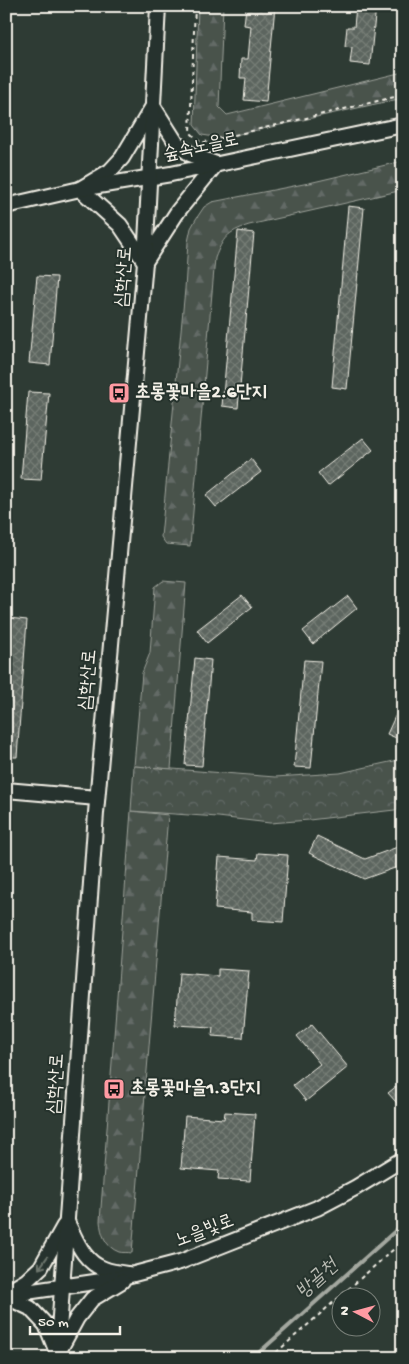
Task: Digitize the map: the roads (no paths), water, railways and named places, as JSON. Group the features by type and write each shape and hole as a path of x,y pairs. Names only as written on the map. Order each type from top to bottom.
{"street":[{"name":"심학산로","path":"58,1356 61,1288 97,798 145,262 158,6"},
{"path":"152,106 177,144 190,154 216,164 178,211 145,262 120,225 80,189 110,171 122,158 133,142 152,106"},
{"name":"숲속노을로","path":"6,206 80,189 148,178 403,125"},
{"path":"6,790 97,798"},
{"name":"노을빛로","path":"6,1295 61,1288 131,1275 180,1262 317,1208 403,1159"},
{"path":"66,1221 80,1249 90,1260 102,1268 131,1275"},
{"path":"58,1356 46,1325 30,1308 6,1295 26,1281 41,1267 66,1221"},
{"path":"58,1356 77,1318 92,1299 131,1275"}],"waterway":[{"name":"방골천","path":"253,1358 403,1224"}],"place":[{"name":"초롱꽃마을2.6단지","path":"119,393"},
{"name":"초롱꽃마을1.3단지","path":"114,1089"}]}
